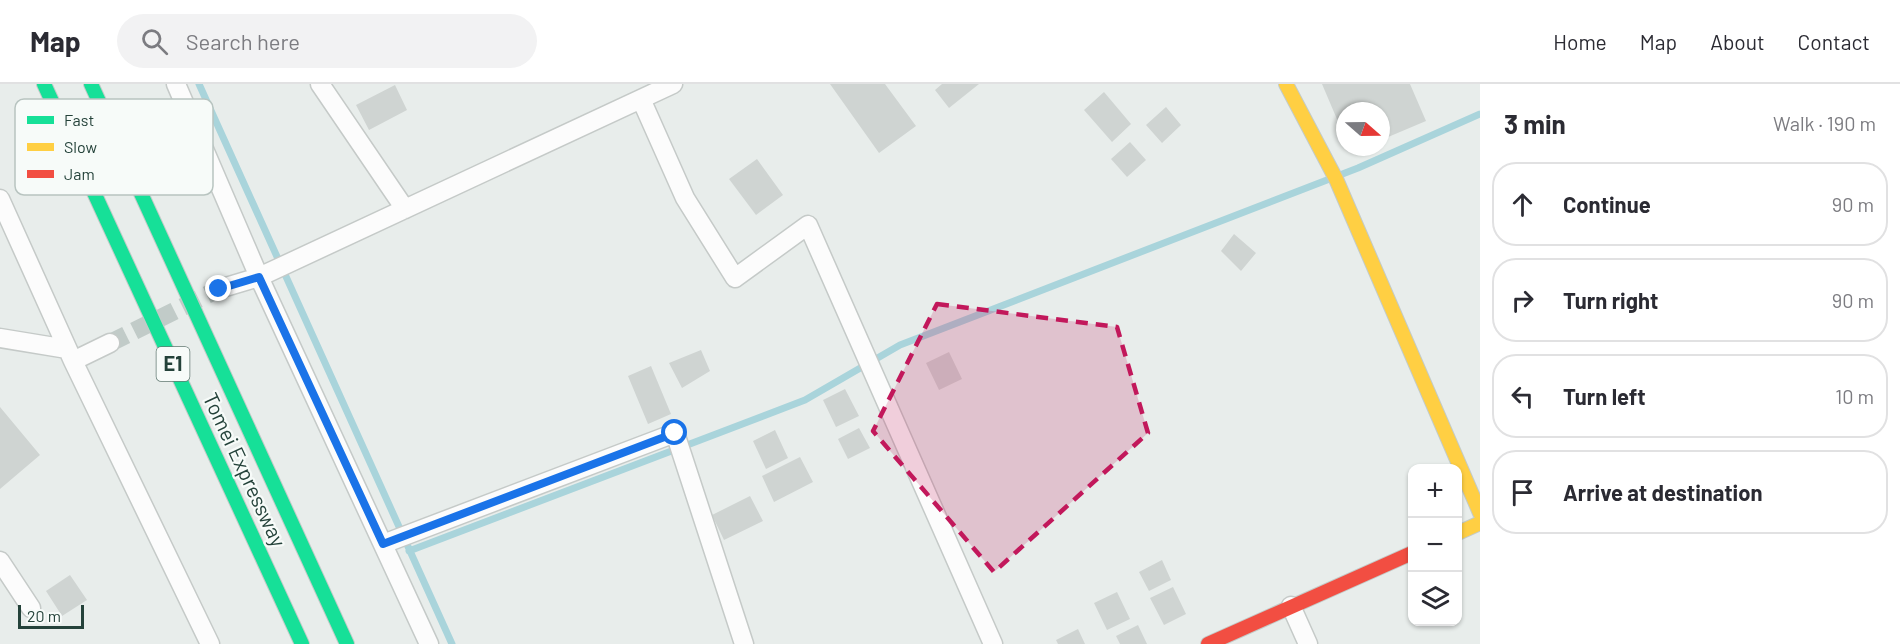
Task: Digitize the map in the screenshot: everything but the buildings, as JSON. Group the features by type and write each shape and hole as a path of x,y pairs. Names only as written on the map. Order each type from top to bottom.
{"main road":[{"name":"Tomei Expressway","path":"44,84 51,99"},
{"name":"Tomei Expressway","path":"91,84 98,99"},
{"path":"1286,84 1336,179 1480,513"},
{"name":"Tomei Expressway","path":"95,195 302,644"},
{"name":"Tomei Expressway","path":"142,195 347,644"},
{"path":"1462,531 1480,523"},
{"path":"1208,644 1408,555"}],"street":[{"path":"176,84 182,99"},
{"path":"320,84 405,209"},
{"path":"219,289 259,277 673,84"},
{"path":"640,99 685,198 735,278 808,225 993,644"},
{"path":"213,170 259,277 429,644"},
{"path":"0,199 70,355 210,644"},
{"path":"0,338 70,355 110,343"},
{"path":"383,544 675,433 744,644"},
{"path":"0,561 31,608"},
{"path":"1291,606 1308,644"}],"highlighted area":[{"path":"937,304 1117,327 1148,433 994,572 873,431"}],"waterway":[{"path":"199,84 206,99"},
{"path":"409,551 805,400 900,345 1358,168 1480,114"},
{"path":"213,115 452,644"}],"tunnel":[{"path":"110,343 219,289"}],"traffic: fast":[{"path":"44,84 51,99"},
{"path":"91,84 98,99"},
{"path":"95,195 302,644"},
{"path":"142,195 347,644"}],"traffic: slow":[{"path":"1286,84 1336,179 1480,513"},
{"path":"1462,531 1480,523"}],"traffic: jam":[{"path":"1208,644 1408,555"}],"route":[{"path":"219,289 259,277 383,544 675,433"}]}
